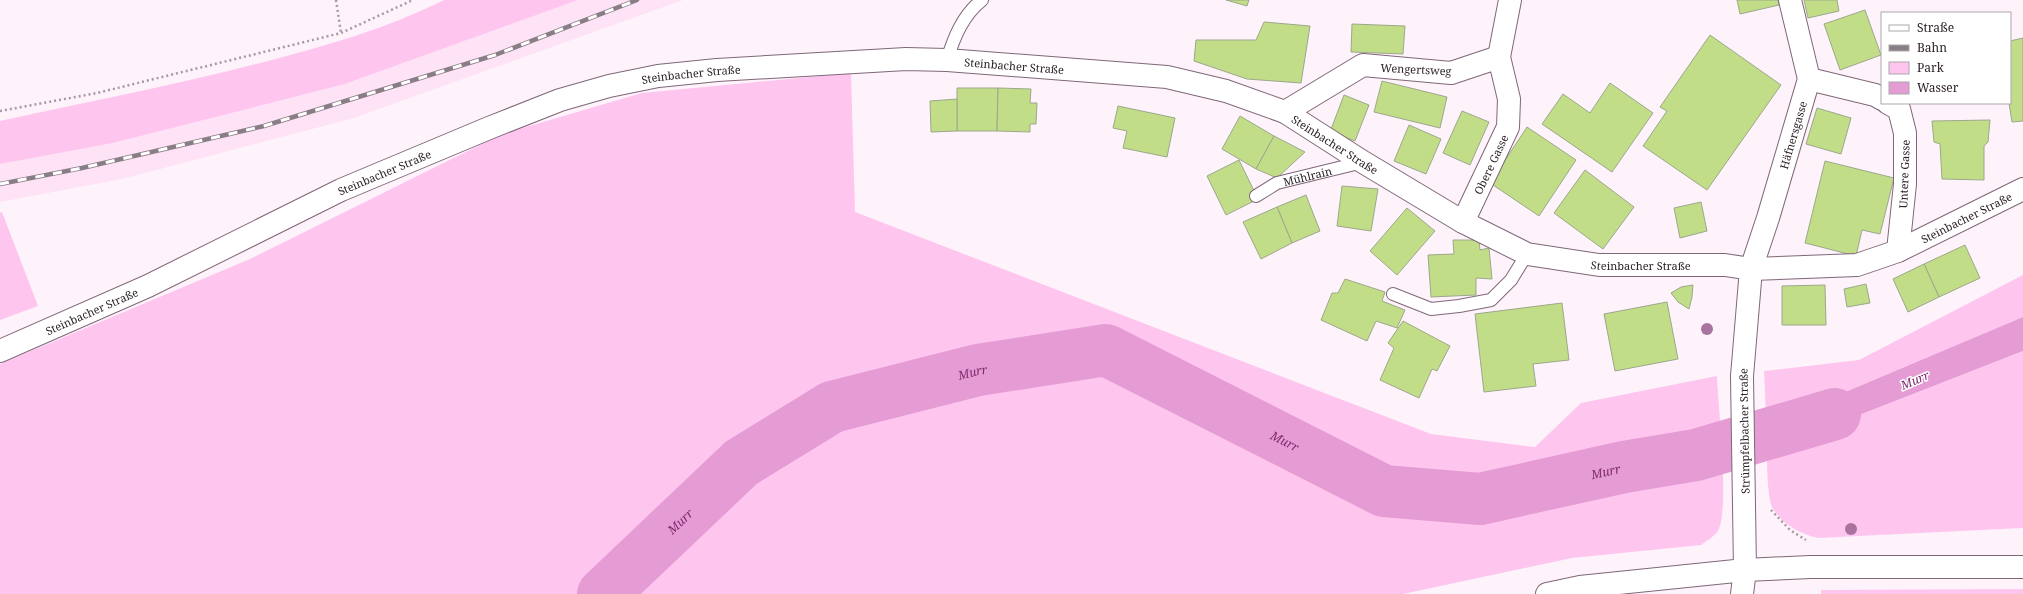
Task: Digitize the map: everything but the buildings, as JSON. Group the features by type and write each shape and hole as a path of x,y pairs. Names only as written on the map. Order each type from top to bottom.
{"street":[{"path":"1499,57 1510,0"},
{"path":"1790,0 1809,79 1875,95 1881,98"},
{"name":"Wengertsweg","path":"1285,112 1363,65 1451,73 1499,57"},
{"name":"Obere Gasse","path":"1463,222 1508,128 1509,99 1499,57"},
{"name":"Steinbacher Straße","path":"0,351 148,286 341,190 560,100 609,86 666,75 717,70 898,60 947,60 1167,77 1226,91 1285,112 1363,162 1463,222 1527,254 1599,265 1725,264 1751,269 1856,265 1898,251 2023,189"},
{"name":"Häfnersgasse","path":"1751,269 1809,79"},
{"name":"Untere Gasse","path":"1890,104 1899,109 1905,133 1905,184 1898,251"},
{"name":"Strümpfelbacher Straße","path":"1742,594 1745,570 1742,376 1751,269"},
{"path":"1547,594 1580,588 1745,570 1810,567 2023,567"}],"lane":[{"path":"947,60 954,36 974,7 982,0"},
{"name":"Mühlrain","path":"1256,196 1277,183 1363,162"},
{"path":"1393,294 1431,308 1459,306 1491,300 1511,280 1527,254"}],"path":[{"path":"336,0 341,33"},
{"path":"0,111 97,93 341,33 413,0"},
{"path":"1770,510 1790,530 1808,541 1810,567"}],"shaded area":[{"path":"578,0 683,0 354,118 122,179 0,202 0,164 113,143 345,84"}],"green space":[{"path":"444,0 578,0 345,84 113,143 0,164 0,121 165,86 287,56 378,28 400,20"},
{"path":"851,73 855,212 1431,434 1535,447 1581,403 1717,376 1723,501 1721,519 1717,533 1701,545 1572,558 1403,594 0,594 0,364 250,259 502,134 642,93"},
{"path":"2,212 38,306 0,320 0,213"},
{"path":"2023,275 2023,317 1824,401 1766,415 1764,371 1859,360"},
{"path":"2023,351 2023,528 1818,538 1793,528 1782,520 1773,509 1768,490 1767,451"},
{"path":"2023,589 2023,594 1821,594 1821,590"}],"water":[{"path":"2023,317 2023,351 1767,451 1766,415 1824,401"}],"waterway":[{"name":"Murr","path":"603,594 741,463 832,407 978,370 1106,350 1384,491 1480,499 1624,467 1696,455 1835,414"}],"railway":[{"path":"0,184 82,168 264,126 495,55 637,0"}]}
